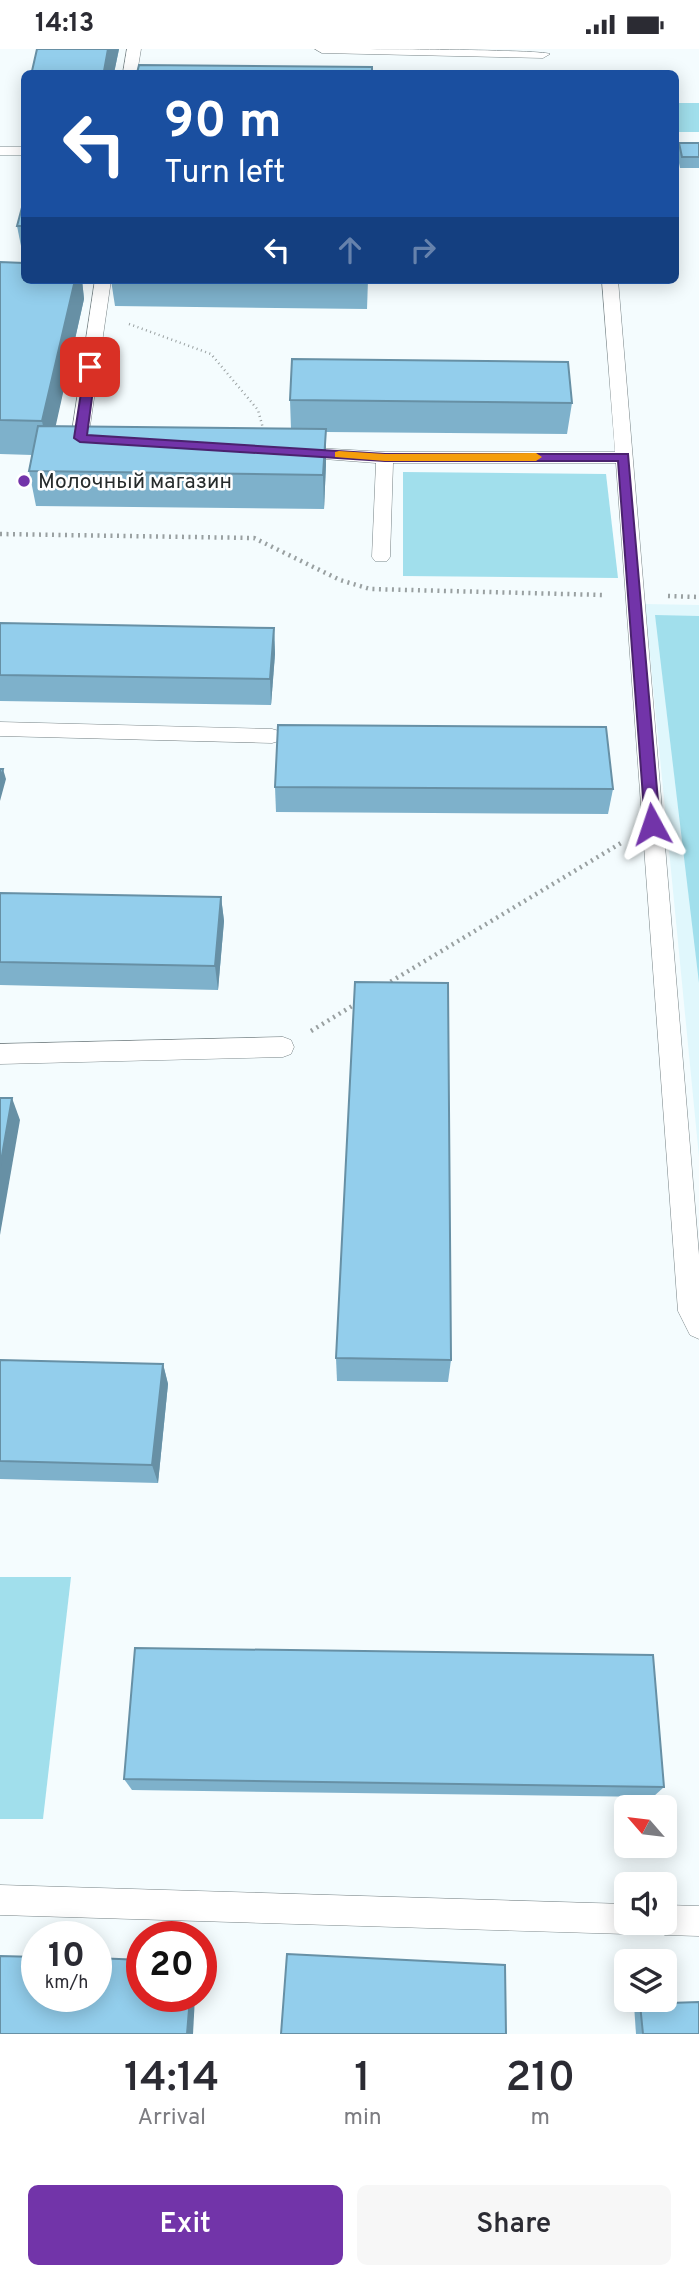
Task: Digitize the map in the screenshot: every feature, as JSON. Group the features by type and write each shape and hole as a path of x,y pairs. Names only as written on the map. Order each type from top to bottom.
{"lane":[{"path":"130,70 134,49"},
{"path":"322,49 543,54"},
{"path":"0,151 21,151"},
{"path":"102,284 80,438 121,441"},
{"path":"610,284 691,1311 699,1327"},
{"path":"268,450 385,458 624,457"},
{"path":"381,557 385,458"},
{"path":"0,729 272,736"},
{"path":"0,1054 283,1047"},
{"path":"0,1900 614,1919"},
{"path":"677,1920 699,1921"}],"path":[{"path":"97,319 135,325 211,354 258,410 268,450"},
{"path":"378,990 652,824"},
{"path":"283,1047 366,997"}],"shaded area":[{"path":"679,103 699,103 699,132 679,132"},
{"path":"403,472 606,474 618,578 403,576"},
{"path":"645,604 699,605 699,1157"},
{"path":"655,615 699,616 699,983"},
{"path":"0,1577 71,1577 43,1819 0,1819"}],"building":[{"path":"37,49 108,49 104,70 32,70"},
{"path":"139,65 372,67 372,70 138,70"},
{"path":"679,143 699,143 699,157 682,157"},
{"path":"0,262 21,263 21,284 74,284 42,421 0,420"},
{"path":"292,359 568,362 572,403 290,400"},
{"path":"38,426 326,429 323,475 29,471"},
{"path":"0,623 274,628 270,679 0,675"},
{"path":"278,725 606,727 613,789 275,787"},
{"path":"0,893 221,897 215,966 0,962"},
{"path":"355,982 448,983 451,1360 336,1358"},
{"path":"0,1098 12,1098 0,1167"},
{"path":"0,1360 163,1364 152,1465 0,1461"},
{"path":"135,1648 653,1655 664,1787 124,1779"},
{"path":"287,1954 505,1965 506,2034 281,2034"},
{"path":"0,1956 21,1957 21,2012 112,2012 112,1959 126,1959 126,2012 189,2012 187,2034 0,2034"},
{"path":"699,2002 699,2034 643,2034 641,2012 677,2012 677,2003"}],"slow traffic":[{"path":"339,455 385,458 536,457"}],"place":[{"name":"Молочный магазин","path":"24,481"}],"route":[{"path":"90,367 80,438 385,458 624,457 652,824"}]}
